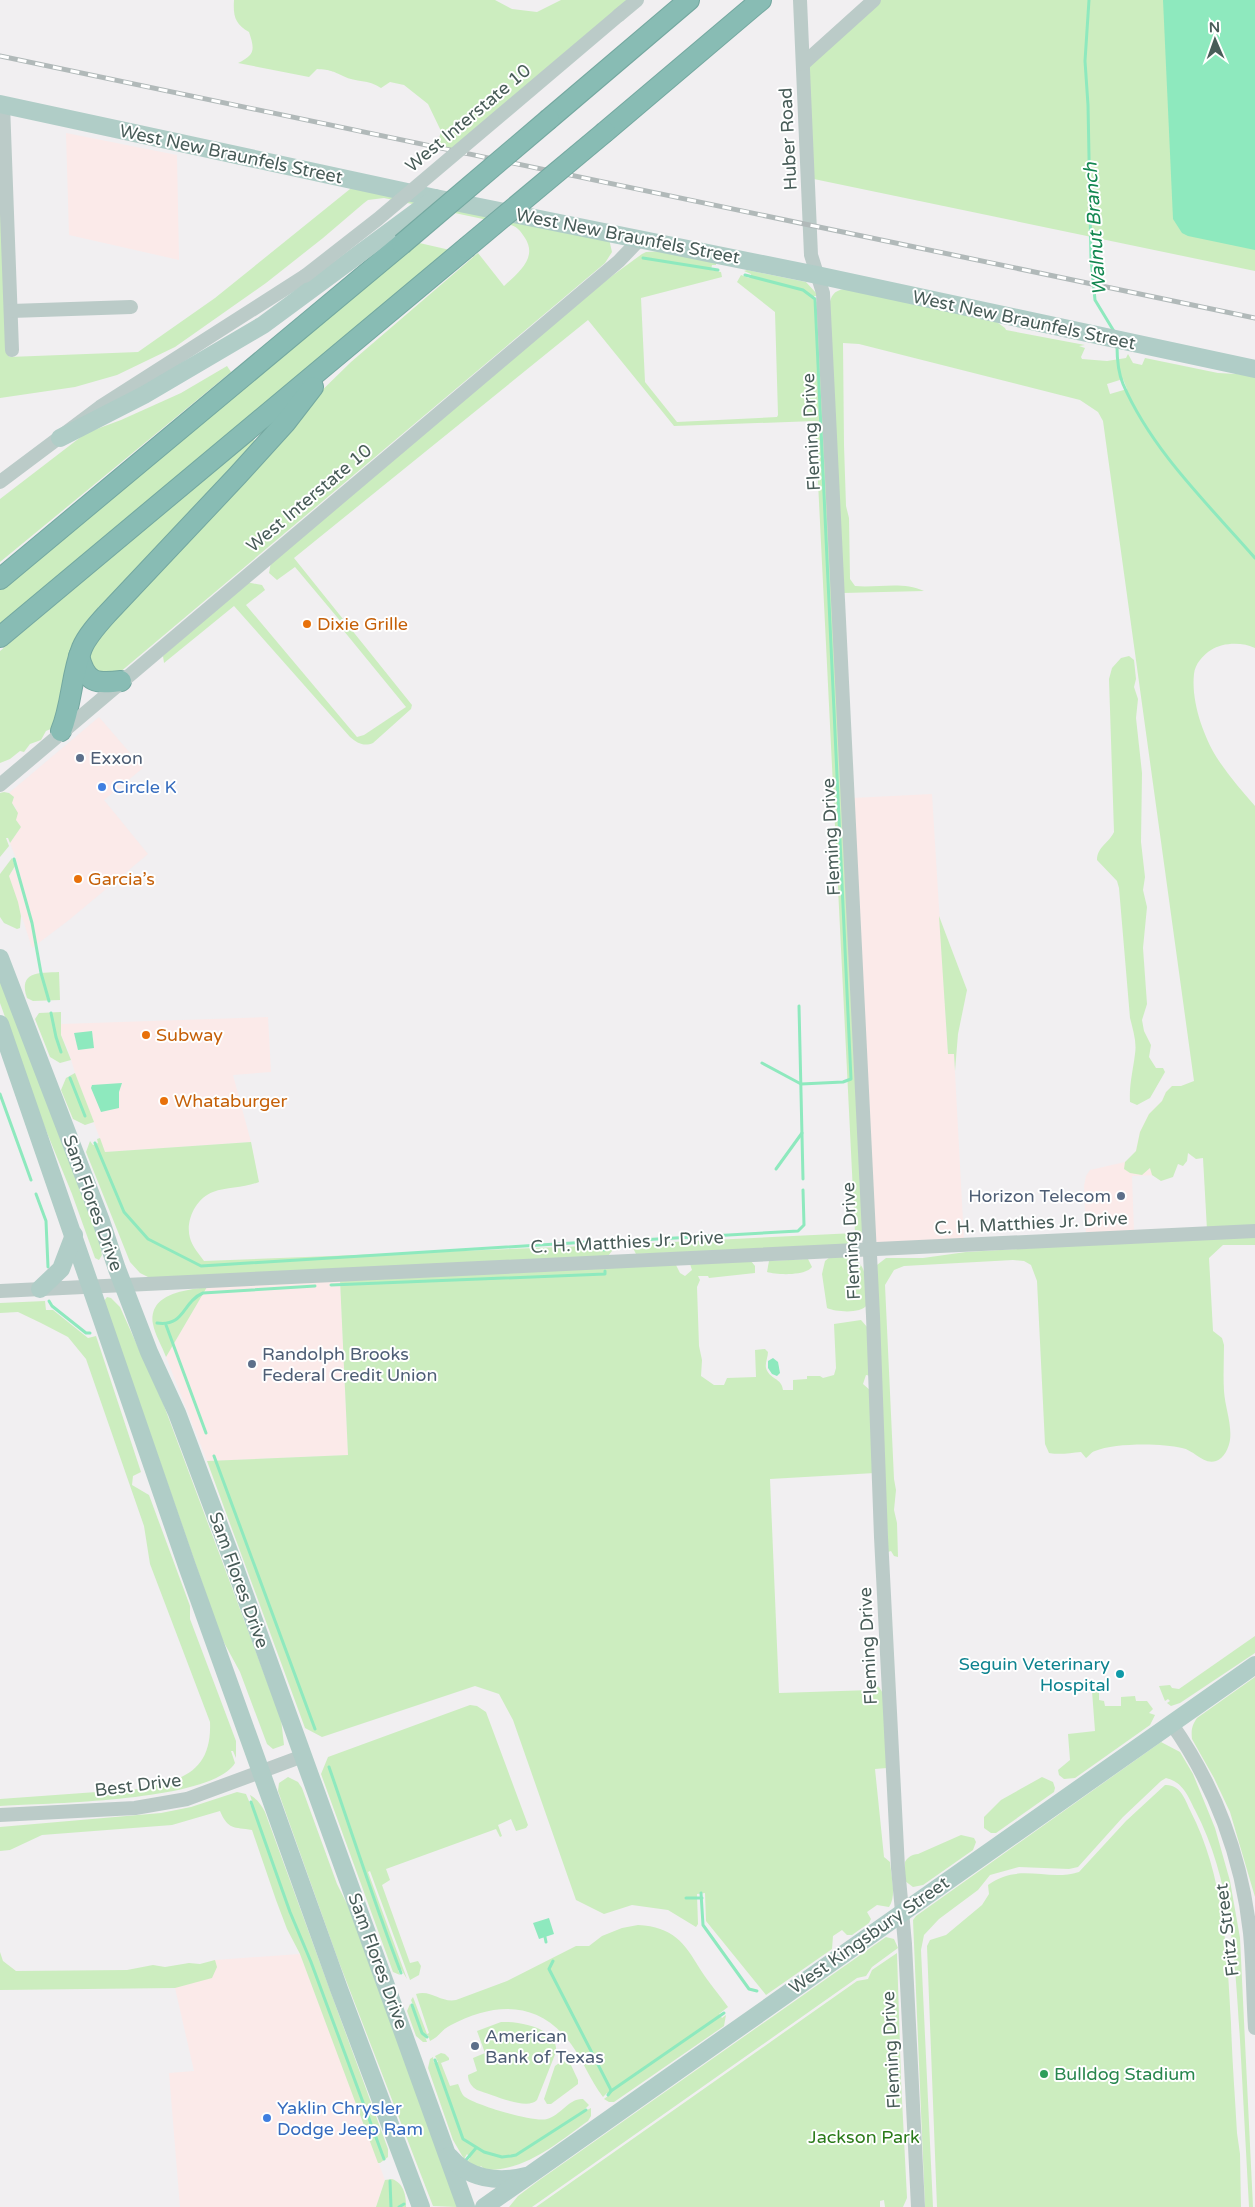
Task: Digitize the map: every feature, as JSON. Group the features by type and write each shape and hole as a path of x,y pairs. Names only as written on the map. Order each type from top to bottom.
{"highway":[{"path":"0,579 402,244 689,0"},
{"path":"0,637 761,0"},
{"path":"61,731 68,713 79,656 90,634 286,422 338,356"},
{"path":"79,656 82,669 93,680 121,681"}],"main road":[{"name":"West New Braunfels Street","path":"2,104 435,198 641,238 1255,369"},
{"path":"60,438 144,394 263,324 435,198"},
{"name":"Sam Flores Drive","path":"0,958 101,1220 123,1286 149,1352 177,1414 304,1756 466,2207"},
{"name":"Sam Flores Drive","path":"0,1024 187,1566 339,1989 421,2207"},
{"path":"40,1289 61,1269 74,1235"},
{"name":"West Kingsbury Street","path":"484,2207 1255,1665"},
{"path":"446,2152 463,2169 480,2176 499,2179 529,2175"},
{"path":"413,2186 413,2207"},
{"path":"500,2207 512,2187"}],"street":[{"name":"West Interstate 10","path":"0,482 100,407 304,276 378,219 637,0"},
{"name":"Huber Road","path":"800,0 811,255 817,275"},
{"path":"803,64 874,0"},
{"path":"2,104 12,350"},
{"name":"West Interstate 10","path":"3,780 611,268 641,238"},
{"name":"Fleming Drive","path":"817,275 823,293 898,1868 903,1912 918,2207"},
{"path":"11,312 131,307"},
{"name":"C. H. Matthies Jr. Drive","path":"0,1291 1255,1232"},
{"name":"Fritz Street","path":"1171,1723 1189,1748 1204,1776 1234,1850 1244,1892 1250,1933 1255,2028"},
{"name":"Best Drive","path":"0,1815 154,1805 187,1799 304,1756"}],"shaded area":[{"path":"1163,0 1255,0 1255,250 1188,236 1182,233 1173,219"},
{"path":"66,133 177,155 179,260 69,235"},
{"path":"99,717 143,768 104,800 148,854 69,920 32,948 9,876 18,864 10,843 21,827 16,820 16,808 12,803 14,797 9,793"},
{"path":"932,794 948,1054 954,1054 964,1240 878,1243 874,1238 852,798"},
{"path":"268,1017 271,1072 233,1075 251,1142 105,1152 75,1073 68,1049 61,1035 61,1024"},
{"path":"92,1031 94,1048 78,1050 74,1033"},
{"path":"1194,1082 1160,1150 1160,1175 1132,1176 1134,1232 1086,1234 1084,1186 1086,1176 1090,1170 1125,1162 1131,1157 1136,1151 1140,1132 1149,1114 1162,1101 1166,1092 1172,1086 1181,1086"},
{"path":"122,1083 119,1092 119,1108 101,1112 91,1088 92,1085"},
{"path":"340,1280 348,1455 207,1461 166,1357 207,1287"},
{"path":"773,1358 778,1362 780,1373 777,1376 772,1374 768,1368 768,1361"},
{"path":"549,1918 554,1934 539,1939 533,1923"},
{"name":"Yaklin Chrysler Dodge Jeep Ram","path":"300,1954 385,2180 376,2207 180,2207 169,2073 194,2071 175,1988 215,1960"}],"green space":[{"path":"234,0 495,0 512,9 537,12 561,0 637,0 456,151 437,147 441,131 428,104 404,85 390,82 381,88 372,83 348,78 328,70 317,69 309,77 238,63 251,54 253,48 249,32 236,19"},
{"path":"876,0 1255,0 1255,271 809,178 803,64"},
{"path":"0,174 9,357 138,352 215,298 355,185 609,239 612,252 605,263 119,673 102,676 87,664 89,648 307,405 351,362 478,253 504,286 525,265 528,259 528,245 521,232 511,225 384,198 368,200 266,283 175,347 117,375 75,387 0,398"},
{"path":"415,242 450,250 0,625 0,590"},
{"path":"664,251 716,263 716,265 712,265 711,270 721,272 722,277 641,298 645,382 677,422 777,417 778,415 775,312 737,282 741,275 749,278 751,276 751,274 744,271 747,270 806,282 817,294 813,299 818,303 863,1236 854,1245 636,1254 631,1244 855,1233 815,421 674,426 588,320 294,558 412,705 411,709 373,743 361,744 350,737 234,606 164,663 163,656 246,582 262,585 265,590 246,605 357,737 364,735 406,707 339,625 342,623 295,567 277,580 269,573 271,562 605,281 642,254"},
{"path":"844,289 994,320 1006,330 1085,345 1079,346 1085,348 1082,359 1107,361 1126,358 1128,354 1133,363 1142,365 1145,358 1218,373 1255,375 1255,648 1233,644 1221,645 1211,650 1202,657 1196,667 1194,695 1199,718 1212,749 1235,783 1255,806 1255,1228 1207,1230 1203,1158 1196,1159 1188,1153 1187,1161 1183,1166 1178,1164 1173,1177 1161,1181 1152,1175 1150,1168 1142,1175 1130,1173 1124,1169 1125,1162 1136,1151 1140,1132 1149,1114 1162,1101 1166,1092 1172,1086 1181,1086 1194,1081 1103,421 1098,412 1080,400 859,344 843,343 844,445 846,506 849,518 850,579 855,586 907,586 924,591 843,593 829,306 835,292","holes":["1123,379 1127,389 1110,394 1107,384"]},
{"path":"227,366 231,372 0,562 0,499 86,433 121,420 181,393"},
{"path":"252,439 259,444 100,614 53,728 46,731 41,740 30,744 24,752 20,751 10,759 0,763 0,651"},
{"path":"1129,656 1134,660 1136,679 1134,687 1138,699 1136,718 1142,773 1141,842 1145,877 1143,890 1147,907 1143,948 1147,1004 1142,1020 1144,1031 1151,1045 1149,1057 1156,1068 1163,1068 1165,1072 1150,1098 1137,1105 1130,1102 1135,1045 1130,1018 1119,888 1117,881 1097,860 1101,848 1114,832 1109,679 1112,668 1121,658"},
{"path":"4,792 14,797 12,803 18,813 16,820 21,827 10,843 8,838 6,838 9,846 0,857 0,793"},
{"path":"12,858 15,866 9,876 21,916 20,928 17,929 4,923 0,917 0,874"},
{"path":"939,916 967,990 958,1034 955,1071 954,1054 948,1054"},
{"path":"59,972 60,1000 33,1001 27,998 25,983 28,978 32,975"},
{"path":"0,977 97,1232 102,1255 99,1260 95,1258 72,1194 43,1123 0,1003"},
{"path":"61,1012 61,1035 71,1060 60,1063 50,1057 35,1019 39,1013"},
{"path":"75,1073 94,1122 85,1125 73,1119 61,1090 66,1078"},
{"path":"100,1138 105,1152 251,1142 259,1182 213,1192 202,1199 193,1211 189,1224 190,1238 204,1261 613,1245 612,1251 608,1256 152,1279 140,1273 130,1262 86,1152 90,1141 93,1145 98,1143 97,1139"},
{"path":"1255,1235 1255,1245 1223,1245 1209,1258 1213,1331 1222,1338 1224,1345 1224,1391 1230,1434 1229,1446 1224,1455 1219,1460 1211,1462 1186,1449 1162,1445 1114,1446 1103,1448 1086,1458 1081,1452 1049,1453 1045,1444 1037,1281 1031,1265 1024,1261 1013,1260 904,1266 894,1270 885,1285 896,1490 894,1510 897,1523 898,1557 894,1556 891,1551 888,1552 877,1265 886,1258 923,1258 966,1252"},
{"path":"830,1257 852,1259 863,1268 867,1305 864,1308 848,1311 827,1308 822,1274 825,1261"},
{"path":"808,1259 812,1267 803,1272 777,1274 767,1272 769,1261"},
{"path":"751,1261 755,1266 755,1273 709,1278 708,1276 698,1276 700,1280 697,1287 699,1346 702,1360 701,1376 714,1385 724,1385 727,1378 756,1377 755,1350 765,1349 768,1352 766,1368 780,1383 783,1390 793,1390 793,1380 807,1379 807,1376 820,1376 823,1378 834,1375 836,1368 834,1324 861,1320 868,1328 871,1376 866,1375 863,1384 871,1391 875,1473 770,1479 779,1693 872,1690 872,1683 879,1687 884,1695 887,1768 875,1769 884,1857 890,1862 893,1891 889,1907 877,1905 867,1912 871,1919 869,1923 852,1935 847,1935 842,1930 833,1936 832,1949 766,1995 706,1921 705,1893 697,1894 698,1924 696,1927 668,1910 632,1905 604,1914 576,1900 513,1720 499,1694 475,1686 322,1737 305,1728 207,1461 348,1455 340,1280 676,1265 680,1273 685,1276 692,1270 690,1264"},
{"path":"207,1287 166,1357 153,1324 153,1314 157,1306 163,1299 171,1295"},
{"path":"107,1297 111,1298 120,1307 163,1403 281,1719 284,1745 273,1749 267,1744 240,1672 221,1637 104,1301"},
{"path":"45,1301 46,1310 53,1310 88,1338 96,1336 141,1472 133,1476 132,1485 149,1495 190,1606 190,1619 236,1741 236,1758 233,1751 231,1751 235,1763 220,1776 195,1786 126,1798 0,1806 0,1799 138,1789 168,1782 181,1777 200,1763 206,1752 209,1739 210,1722 150,1564 144,1526 86,1359 68,1337 18,1312 0,1313 0,1303"},
{"path":"1255,1636 1255,1653 1180,1703 1171,1706 1167,1703 1170,1701 1168,1699 1165,1701 1159,1686 1170,1685 1172,1688 1179,1689"},
{"path":"1255,1677 1255,1897 1230,1812 1214,1778 1192,1739 1192,1733 1193,1725 1197,1718"},
{"path":"1092,1691 1099,1691 1099,1700 1104,1701 1105,1706 1121,1706 1121,1697 1135,1696 1136,1701 1147,1701 1153,1709 1149,1713 1155,1715 1150,1725 1075,1778 1064,1779 1059,1775 1058,1770 1070,1760 1068,1734 1095,1731"},
{"path":"470,1705 477,1706 486,1712 528,1825 526,1828 516,1831 511,1819 498,1825 502,1836 500,1837 496,1829 386,1869 390,1880 382,1885 410,1963 418,1961 421,1966 419,1975 410,1980 370,1871 368,1872 407,1979 401,1969 398,1970 400,1975 393,1972 321,1774 328,1757"},
{"path":"1161,1742 1180,1752 1193,1774 1215,1828 1230,1881 1240,1938 1253,2207 1249,2207 1240,2040 1230,1922 1217,1865 1207,1837 1184,1790 1177,1783 1166,1778 1123,1817 1078,1867 1069,1869 1019,1867 990,1875 978,1890 939,1919 924,1935 921,1950 933,2207 925,2207 913,1920 916,1916"},
{"path":"288,1777 298,1782 302,1788 337,1884 350,1910 458,2206 456,2207 433,2206 337,1957 278,1791 279,1783"},
{"path":"1042,1777 1053,1782 1054,1792 996,1833 991,1833 984,1828 984,1817 1001,1800"},
{"path":"1165,1785 1175,1787 1186,1801 1210,1861 1222,1914 1228,1968 1237,2133 1240,2154 1241,2207 937,2207 927,1946 930,1940 946,1935 982,1905 989,1894 988,1885 999,1878 1022,1873 1056,1875 1079,1872 1126,1821"},
{"path":"237,1792 246,1794 251,1806 253,1804 250,1795 259,1802 265,1812 388,2149 388,2157 380,2163 378,2163 300,1954 287,1929 252,1830 229,1825 220,1811 172,1825 42,1835 10,1850 0,1851 0,1827 161,1813 191,1807"},
{"path":"961,1835 974,1838 976,1842 973,1850 923,1885 913,1887 905,1881 905,1862 908,1858"},
{"path":"638,1925 660,1929 669,1933 683,1944 706,1979 728,2007 719,2014 722,2018 726,2015 724,2026 614,2102 604,2099 609,2095 607,2093 603,2097 571,2044 558,2030 545,2019 531,2013 516,2009 484,2012 467,2017 448,2027 430,2041 428,2035 425,2036 427,2042 423,2042 416,2036 407,2011 410,2004 412,2008 414,2007 411,2000 413,1997 427,2034 429,2033 416,1994 426,1993 446,2000 456,2000 507,1981 576,1946 589,1946 602,1936 622,1928"},
{"path":"886,1937 894,1939 898,1948 872,1967 866,1976 857,1978 532,2207 509,2207 518,2196 538,2181"},
{"path":"0,1952 3,1961 16,1971 127,1970 153,1965 165,1967 189,1963 200,1964 215,1960 217,1967 212,1978 175,1988 0,1990"},
{"name":"Jackson Park","path":"897,1953 907,2198 903,2207 885,2207 884,2200 880,2201 880,2207 536,2207 857,1981 868,1979 872,1970"},
{"path":"501,2022 517,2023 536,2028 551,2037 555,2044 556,2052 537,2100 532,2103 517,2103 500,2098 477,2090 470,2082 468,2075 477,2071 473,2058 485,2053 477,2031"},
{"path":"441,2053 449,2058 449,2060 441,2063 450,2086 458,2084 464,2096 471,2100 505,2113 540,2120 552,2117 573,2101 583,2099 589,2105 584,2110 591,2108 591,2116 588,2121 565,2138 527,2161 500,2169 485,2170 481,2166 478,2169 467,2162 470,2158 467,2154 464,2159 453,2140 428,2068 430,2059 433,2057 434,2063 438,2062 435,2056"},
{"path":"562,2061 570,2063 578,2084 551,2104 547,2104 544,2099 555,2066"},
{"path":"392,2179 402,2187 405,2194 406,2207 376,2207 385,2180"}],"waterway":[{"name":"Walnut Branch","path":"1089,0 1085,61 1088,105 1091,259 1095,300 1115,333"},
{"path":"643,258 718,270"},
{"path":"745,275 803,290 815,299 851,1079 843,1082 801,1084 762,1063"},
{"name":"Walnut Branch","path":"1117,346 1118,365 1123,384 1149,432 1182,476 1255,558"},
{"path":"14,859 32,923 41,973 49,1001"},
{"path":"799,1006 803,1179"},
{"path":"51,1013 61,1052"},
{"path":"70,1078 85,1116"},
{"path":"0,1094 31,1180"},
{"path":"776,1169 802,1133"},
{"path":"95,1143 124,1212 148,1239 201,1266 604,1241 604,1250"},
{"path":"640,1240 798,1231 804,1225 803,1190"},
{"path":"36,1194 46,1221 48,1267"},
{"path":"331,1285 605,1274 605,1271"},
{"path":"157,1323 166,1323 178,1318 191,1302 203,1293 315,1286"},
{"path":"49,1301 52,1306 86,1333 90,1333"},
{"path":"166,1325 206,1433"},
{"path":"214,1456 315,1729"},
{"path":"329,1767 401,1973"},
{"path":"251,1802 290,1912 311,1962 384,2159"},
{"path":"701,1893 703,1925 749,1989 757,1991"},
{"path":"686,1898 702,1898"},
{"path":"545,1937 546,1942"},
{"path":"553,1961 549,1969 610,2088 611,2091 608,2095"},
{"path":"412,2005 422,2033 427,2037"},
{"path":"611,2091 724,2013"},
{"path":"435,2060 463,2139 484,2152 502,2157 516,2155 586,2110"},
{"path":"466,2160 476,2148"},
{"path":"390,2181 391,2207"},
{"path":"399,2207 404,2204"}],"railway":[{"path":"0,56 1255,318"}],"place":[{"name":"Dixie Grille","path":"307,624"},
{"name":"Exxon","path":"80,758"},
{"name":"Circle K","path":"102,787"},
{"name":"Garcia’s","path":"78,879"},
{"name":"Subway","path":"146,1035"},
{"name":"Whataburger","path":"164,1101"},
{"name":"Horizon Telecom","path":"1121,1196"},
{"name":"Randolph Brooks Federal Credit Union","path":"252,1364"},
{"name":"Seguin Veterinary Hospital","path":"1120,1674"},
{"name":"American Bank of Texas","path":"475,2046"},
{"name":"Bulldog Stadium","path":"1044,2074"},
{"name":"Yaklin Chrysler Dodge Jeep Ram","path":"267,2118"}]}
